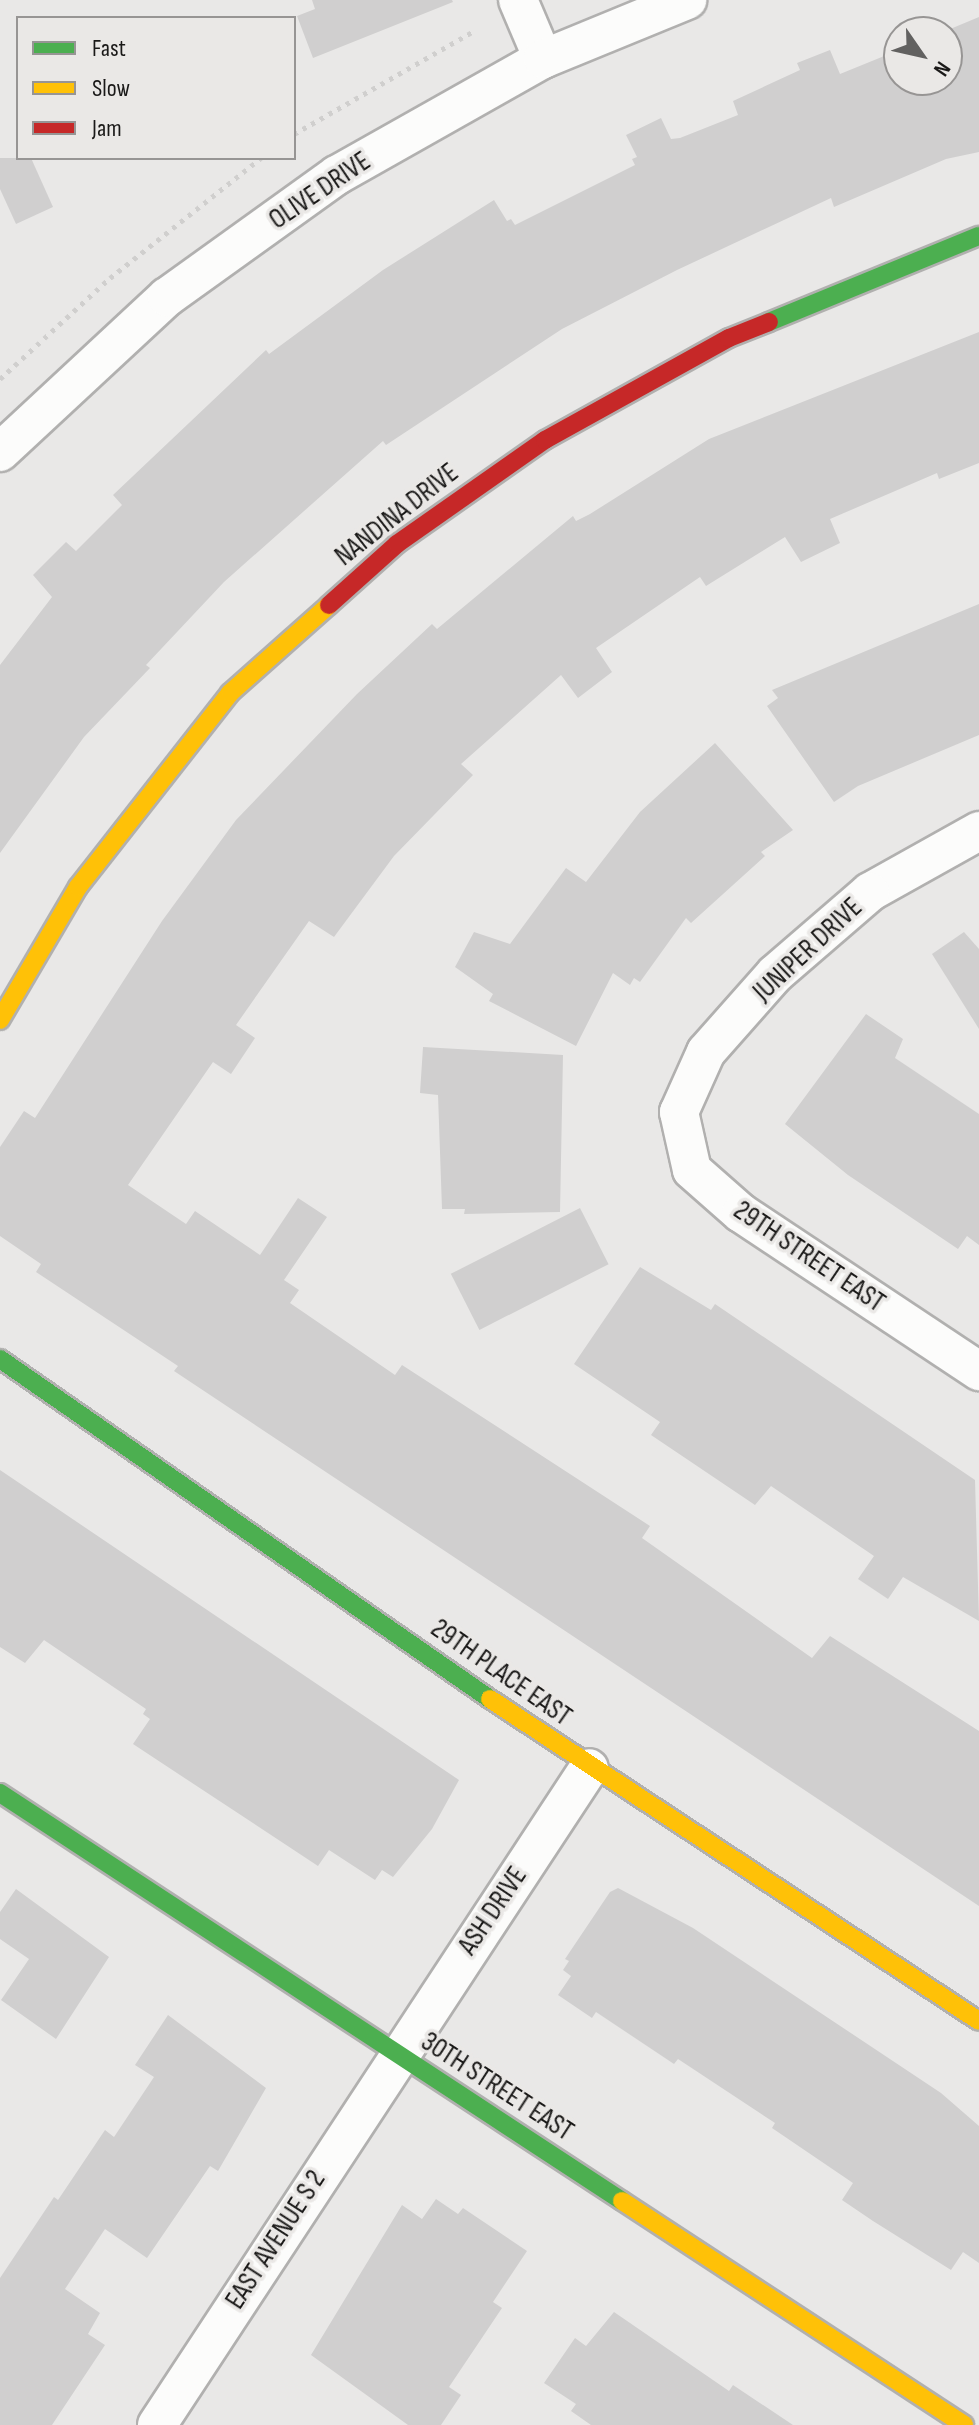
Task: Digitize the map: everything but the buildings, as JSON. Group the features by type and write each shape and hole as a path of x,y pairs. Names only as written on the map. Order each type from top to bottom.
{"street":[{"path":"518,0 543,59"},
{"name":"OLIVE DRIVE","path":"0,452 192,280 337,175 543,59 687,0"},
{"name":"NANDINA DRIVE","path":"0,1020 78,887 230,693 397,544 545,440 729,338 979,236"},
{"name":"JUNIPER DRIVE","path":"679,1112 706,1052 775,974 870,892 979,831"},
{"name":"29TH STREET EAST","path":"679,1112 692,1170 721,1196 979,1371"},
{"name":"29TH PLACE EAST","path":"0,1359 589,1768 979,2021"},
{"name":"ASH DRIVE","path":"396,2054 589,1768"},
{"name":"30TH STREET EAST","path":"0,1793 964,2425"},
{"name":"EAST AVENUE S 2","path":"157,2425 396,2054"}],"path":[{"path":"296,133 472,32"},
{"path":"0,379 110,278 258,160"}],"traffic: fast":[{"path":"769,322 979,236"},
{"path":"0,1359 490,1699"},
{"path":"0,1793 622,2201"}],"traffic: slow":[{"path":"0,1020 78,887 230,693 329,605"},
{"path":"490,1699 979,2021"},
{"path":"622,2201 964,2425"}],"traffic: jam":[{"path":"329,605 397,544 545,440 729,338 769,322"}]}
